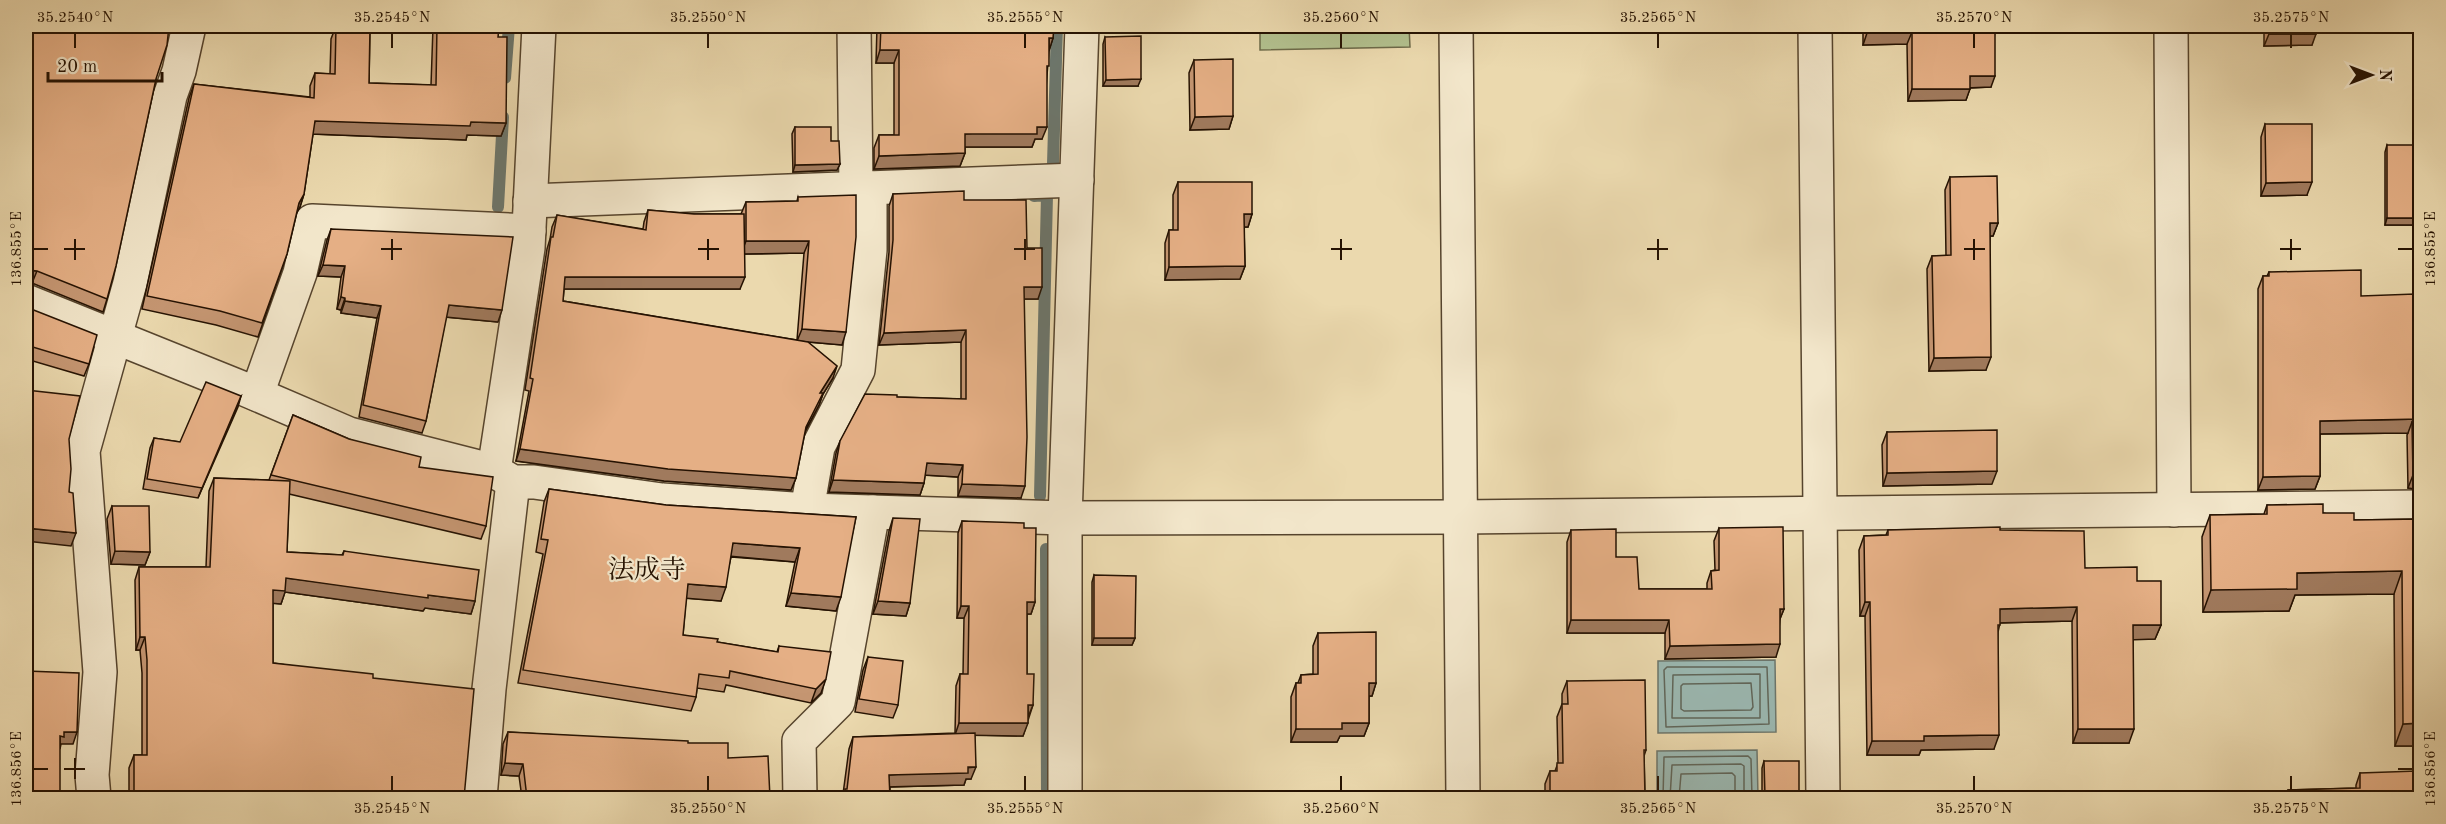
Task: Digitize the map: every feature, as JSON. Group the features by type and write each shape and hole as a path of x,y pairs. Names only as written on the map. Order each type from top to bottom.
{"street":[{"path":"94,798 92,775 100,672 83,451 130,283 170,96 179,71 189,26"},
{"path":"480,798 504,477 528,248 539,26"},
{"path":"807,510 818,447 858,370 870,250 863,188 854,26"},
{"path":"1065,798 1065,518 1082,26"},
{"path":"1456,26 1463,798"},
{"path":"1815,26 1823,798"},
{"path":"2171,26 2174,510"},
{"path":"257,394 300,273 312,221 530,216 863,188 1077,180"},
{"path":"26,301 257,394 349,434 504,477 663,500 807,510 1065,518 1461,517 2421,507"},
{"path":"800,798 799,741 838,702 873,512"}],"green space":[{"path":"1260,26 1409,26 1410,47 1260,50"}],"water":[{"path":"1775,660 1776,732 1658,733 1658,661"},
{"path":"1757,750 1758,797 1657,798 1657,751"}],"building":[{"path":"26,26 169,26 167,45 156,79 107,299 37,271 26,271"},
{"path":"336,26 370,27 369,83 436,85 437,26 499,26 498,37 507,37 506,123 471,122 470,126 315,121 304,194 299,203 287,254 262,323 220,311 147,296 194,84 314,98 315,73 335,74"},
{"path":"881,26 1054,26 1053,38 1049,38 1049,66 1047,66 1047,127 1037,127 1037,134 965,134 965,153 879,156 879,135 899,135 899,50 880,50"},
{"path":"1867,26 1995,26 1995,76 1970,76 1970,89 1912,89 1912,32 1867,33"},
{"path":"2269,26 2316,26 2316,34 2269,34"},
{"path":"1141,36 1141,79 1106,80 1105,37"},
{"path":"1233,59 1233,116 1195,117 1194,60"},
{"path":"2265,124 2312,124 2312,182 2266,183"},
{"path":"795,127 831,127 831,141 839,141 840,164 795,165"},
{"path":"2387,145 2421,145 2421,218 2387,218"},
{"path":"1997,176 1998,223 1990,223 1991,357 1934,358 1932,256 1951,255 1950,177"},
{"path":"1178,182 1252,182 1252,214 1244,214 1245,266 1169,267 1169,230 1178,230"},
{"path":"964,191 964,200 1026,200 1027,248 1042,248 1042,287 1024,287 1027,437 1025,486 962,484 963,465 927,463 924,483 833,480 840,441 865,394 966,399 966,330 884,333 893,240 893,194"},
{"path":"856,195 856,237 846,332 802,329 809,241 746,241 746,202 798,201 798,197"},
{"path":"648,210 694,214 744,214 745,277 565,277 563,301 808,342 837,366 820,393 823,393 806,427 796,478 668,469 520,449 533,379 530,378 551,237 553,237 557,215 646,230"},
{"path":"331,229 513,237 502,310 449,305 426,421 363,405 381,306 345,301 345,298 341,297 345,266 323,265"},
{"path":"2361,270 2361,296 2415,294 2416,372 2421,372 2421,419 2320,421 2320,476 2263,477 2263,276 2269,276 2269,272"},
{"path":"26,307 97,335 89,364 26,345"},
{"path":"206,382 241,396 202,488 147,479 154,438 180,442"},
{"path":"26,390 80,396 69,439 71,469 69,492 73,493 76,533 26,528"},
{"path":"293,415 349,439 421,457 419,467 493,477 486,526 271,475"},
{"path":"2412,422 2421,422 2421,476 2413,475"},
{"path":"1997,430 1997,471 1887,473 1887,432"},
{"path":"214,478 290,481 287,552 343,555 344,551 479,570 475,601 428,595 428,598 286,578 285,591 273,590 273,663 373,674 373,678 474,689 464,798 134,798 134,755 147,755 147,660 145,637 140,637 139,567 210,567"},
{"path":"549,489 666,505 856,517 841,597 791,593 800,548 733,543 726,587 688,584 683,635 718,639 717,642 778,652 779,646 831,652 826,679 816,689 730,671 729,678 699,674 696,697 523,670 548,540 541,539"},
{"path":"2323,504 2323,513 2354,513 2354,520 2421,519 2421,723 2403,724 2402,571 2297,573 2297,589 2211,590 2210,515 2267,514 2267,505"},
{"path":"112,506 149,506 150,552 115,551"},
{"path":"893,518 920,519 910,603 878,601"},
{"path":"962,521 1024,523 1024,528 1036,528 1035,602 1027,602 1027,674 1034,674 1033,705 1028,705 1028,723 959,723 960,674 968,674 969,606 961,606"},
{"path":"1783,527 1784,609 1780,609 1780,644 1670,646 1669,620 1571,620 1571,530 1616,529 1616,557 1637,557 1639,589 1712,589 1711,571 1719,570 1719,528"},
{"path":"2000,527 2000,530 2084,531 2085,568 2137,567 2137,581 2161,581 2161,625 2133,625 2134,729 2078,729 2077,607 2000,609 2000,625 1998,625 1999,735 1924,736 1924,741 1872,741 1870,602 1865,602 1864,536 1888,535 1888,530"},
{"path":"1094,575 1136,576 1135,638 1094,638"},
{"path":"1376,632 1376,683 1369,683 1369,723 1342,723 1342,729 1296,729 1296,683 1301,683 1301,675 1318,674 1318,633"},
{"path":"868,657 903,661 898,705 859,699"},
{"path":"26,671 79,673 77,732 64,732 64,737 60,736 60,798 26,798"},
{"path":"1645,680 1645,798 1550,798 1550,771 1557,771 1557,763 1563,763 1562,704 1568,704 1567,681"},
{"path":"508,732 688,741 688,743 728,743 728,758 768,756 770,798 527,798 523,764 505,763"},
{"path":"975,733 976,767 968,767 968,773 889,775 890,798 845,798 853,737"},
{"path":"1764,761 1799,761 1799,796 1765,796"},
{"path":"2417,771 2418,798 2288,798 2288,790 2360,788 2360,773"}],"waterway":[{"path":"505,78 509,26"},
{"path":"1053,164 1057,26"},
{"path":"498,207 503,117"},
{"path":"1034,196 1047,195 1040,496"},
{"path":"1046,549 1047,798"}],"district":[{"name":"法成寺","path":"647,569"}]}
